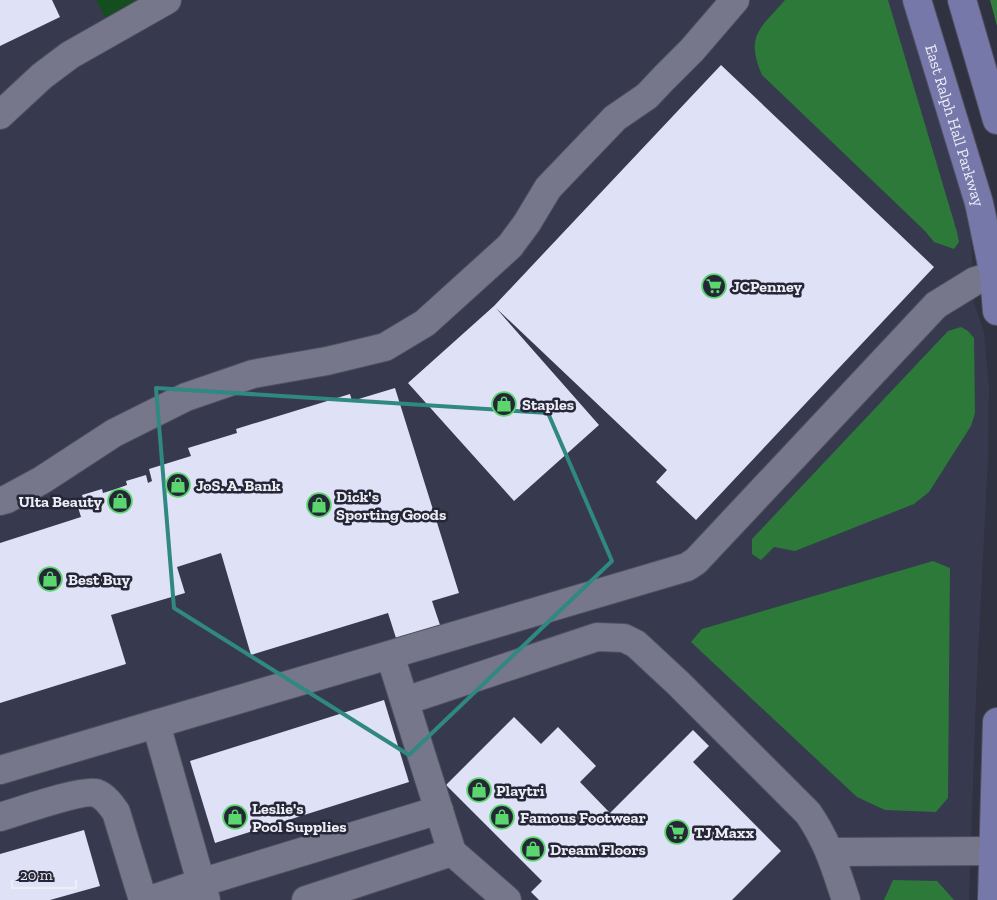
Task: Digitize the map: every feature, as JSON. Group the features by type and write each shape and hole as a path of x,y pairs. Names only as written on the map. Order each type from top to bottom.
{"main road":[{"name":"East Ralph Hall Parkway","path":"917,0 979,203 995,274 997,311"},
{"path":"962,0 997,120"},
{"path":"992,900 997,722"}],"lane":[{"path":"0,115 42,76 70,55 167,0"},
{"path":"0,501 42,480 114,433 186,397 253,374 327,360 384,346 425,323 510,246 527,223 548,188 615,118 647,96 687,56 735,0"},
{"path":"0,770 687,567 696,561 936,305 975,281 995,274"},
{"path":"405,701 597,638 624,638 636,644 678,683 808,813 830,852 846,900"},
{"path":"390,655 452,852 507,900"},
{"path":"156,724 203,891"},
{"path":"0,817 73,795 96,793 108,802 116,812 143,900"},
{"path":"150,900 203,891 439,810"},
{"path":"830,852 993,851"},
{"path":"306,900 452,852"}],"highlighted area":[{"path":"156,388 548,413 612,561 409,755 174,608"}],"shaded area":[{"path":"0,0 906,0 962,184 971,234 974,303 984,332 989,387 988,458 976,697 969,900 0,900"},
{"path":"96,0 147,0 117,17 115,13 105,18"},
{"path":"785,0 888,0 957,232 959,242 954,249 934,242 925,231 762,75 757,61 755,41 762,26"},
{"path":"990,0 997,0 997,26"},
{"path":"961,327 974,338 975,413 971,426 929,492 914,504 795,551 774,547 761,560 752,554 752,539 948,331"},
{"path":"933,561 950,568 948,798 936,812 885,810 857,797 691,642 702,629"},
{"path":"893,880 937,881 954,900 884,900"}],"building":[{"path":"0,0 52,0 60,17 0,46"},
{"name":"JCPenney","path":"721,65 934,267 696,520 656,482 667,470 496,308 599,425 514,501 408,383 494,306"},
{"name":"Dick's Sporting Goods","path":"395,388 459,593 432,601 440,625 396,638 388,613 251,655 221,553 177,567 185,593 111,615 126,664 0,703 0,543 81,517 77,504 84,502 82,495 102,489 103,493 116,489 127,485 126,481 146,475 148,483 152,481 149,469 191,456 188,448 237,433 236,429 350,394 352,401"},
{"path":"384,700 409,782 215,843 190,761"},
{"name":"TJ Maxx","path":"514,717 541,744 558,727 596,766 580,782 610,813 693,730 709,746 693,762 781,851 732,900 539,900 531,892 542,881 446,785"},
{"path":"84,830 100,886 50,900 0,900 0,854"}],"place":[{"name":"JCPenney","path":"714,286"},
{"name":"Staples","path":"504,404"},
{"name":"JoS. A. Bank","path":"178,485"},
{"name":"Ulta Beauty","path":"120,501"},
{"name":"Dick's Sporting Goods","path":"319,505"},
{"name":"Best Buy","path":"50,579"},
{"name":"Playtri","path":"479,790"},
{"name":"Leslie's Pool Supplies","path":"235,817"},
{"name":"Famous Footwear","path":"502,817"},
{"name":"TJ Maxx","path":"677,832"},
{"name":"Dream Floors","path":"533,849"}]}
